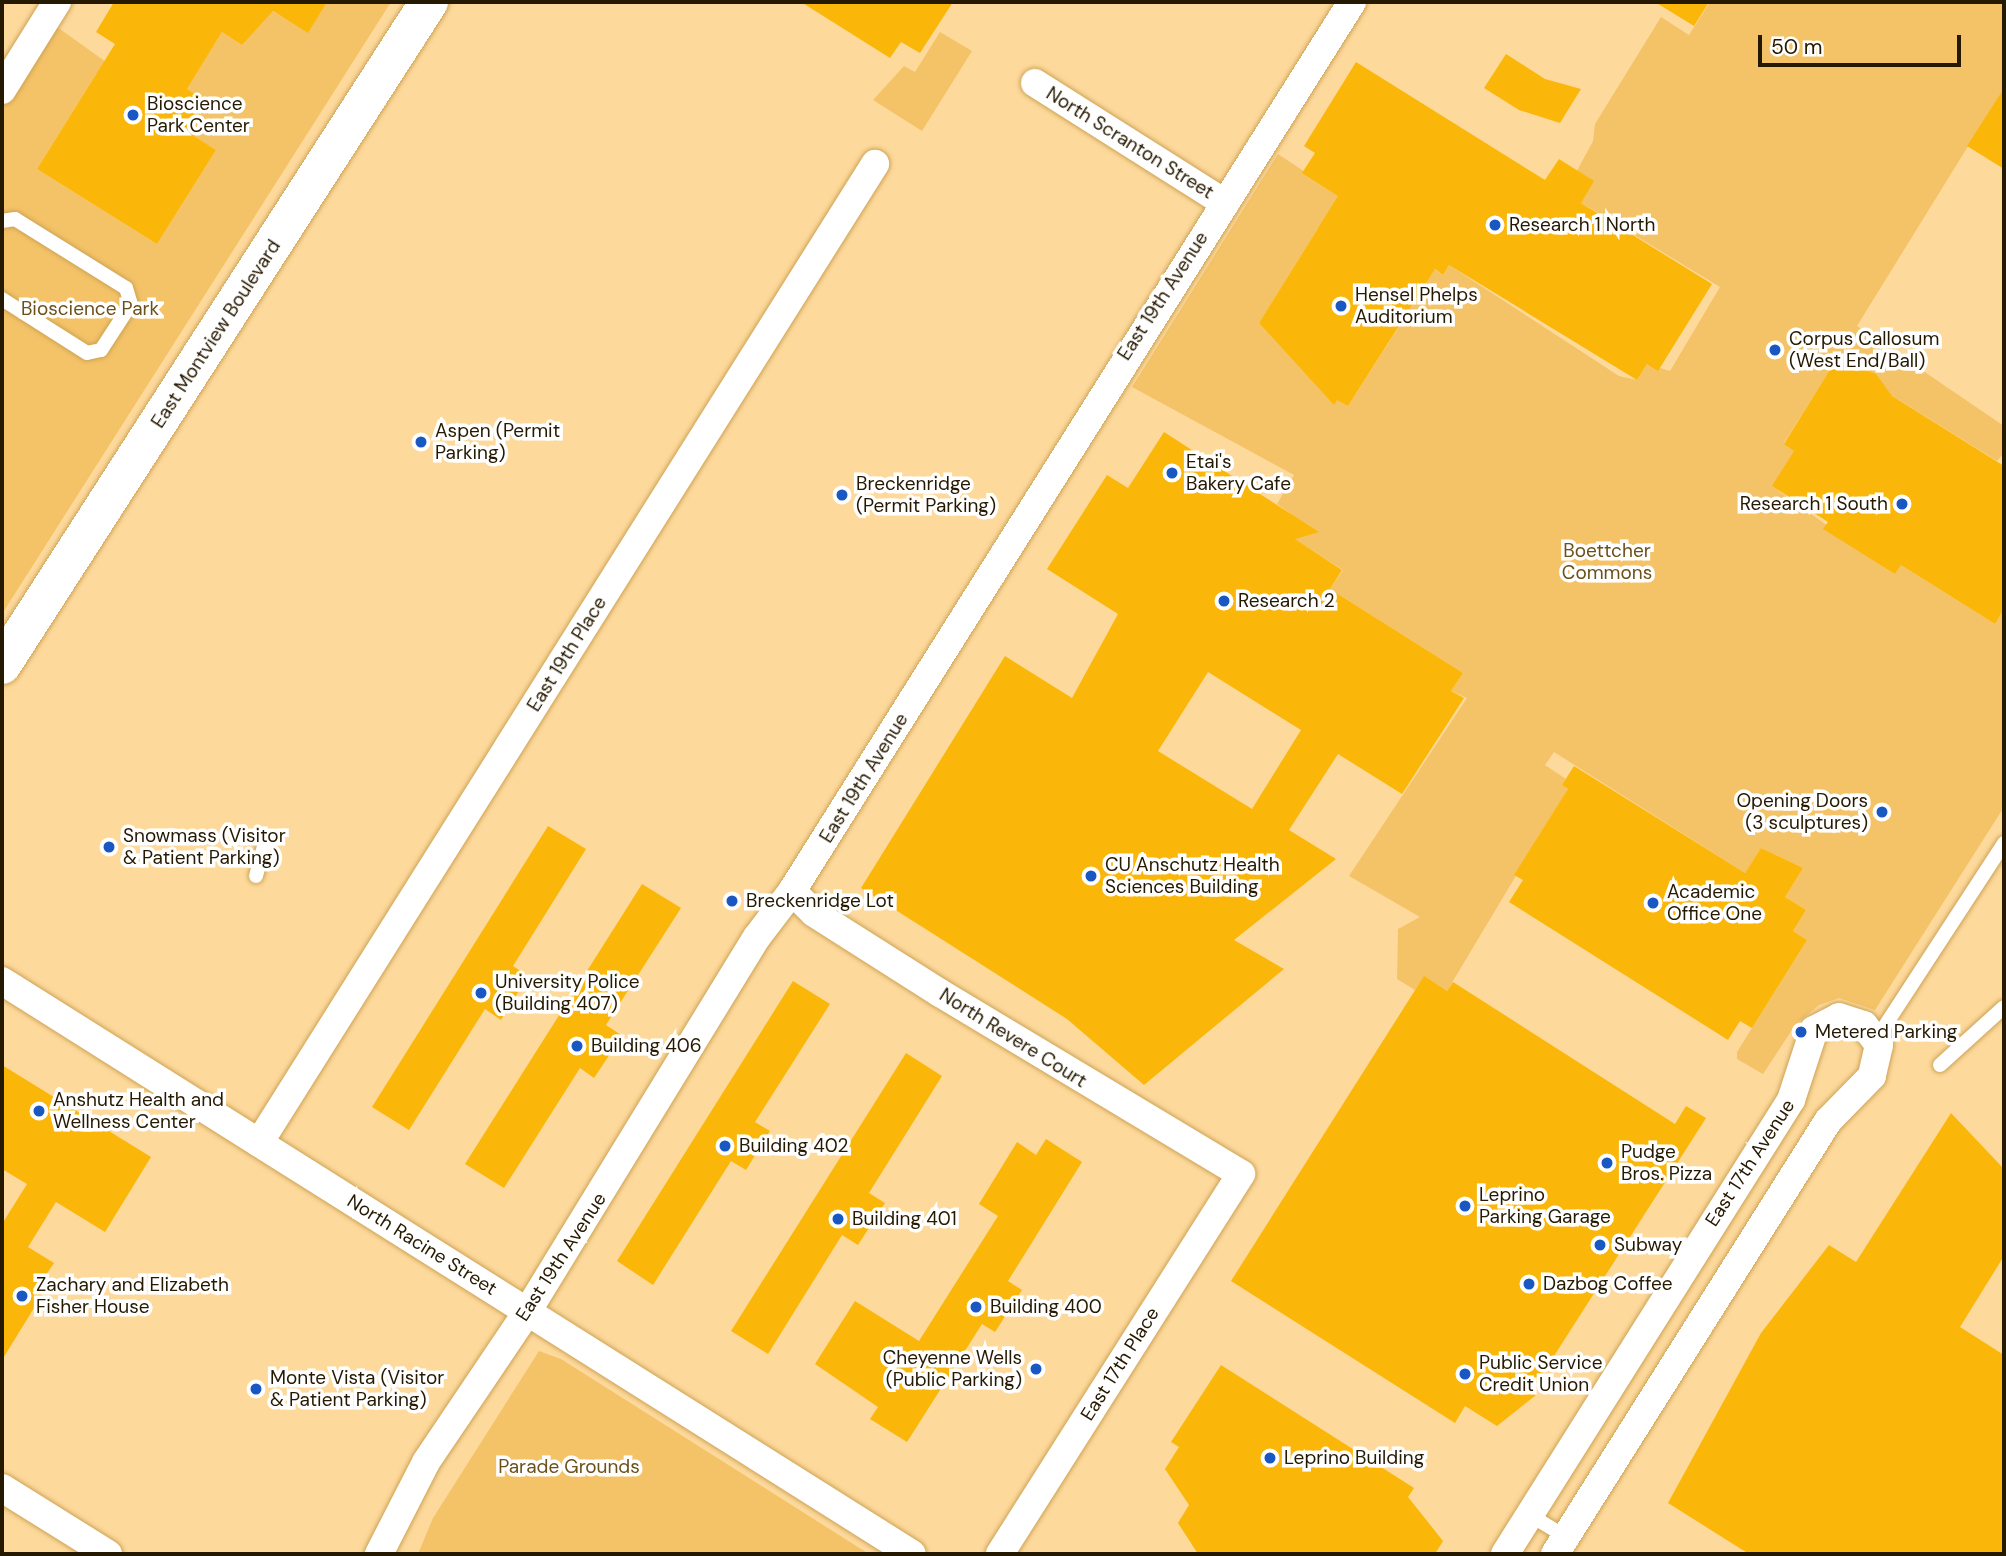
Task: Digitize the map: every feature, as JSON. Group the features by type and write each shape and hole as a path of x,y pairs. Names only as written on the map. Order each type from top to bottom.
{"street":[{"path":"2,90 57,2"},
{"name":"East Montview Boulevard","path":"2,665 429,2"},
{"name":"East 19th Avenue","path":"379,1554 426,1462 527,1312 757,937 792,891 1352,2"},
{"name":"North Scranton Street","path":"1035,83 1226,203"},
{"name":"East 19th Place","path":"258,1143 875,164"},
{"name":"North Revere Court","path":"792,891 814,913 940,993 1241,1174"},
{"name":"North Racine Street","path":"2,981 912,1554"},
{"name":"East 17th Avenue","path":"1505,1554 1791,1100 1814,1030 1845,1018 1877,1038"},
{"path":"1560,1546 1822,1131 1869,1082 1880,1056 1877,1038"},
{"name":"East 17th Place","path":"1000,1554 1241,1174"},
{"path":"2,1488 108,1554"}],"lane":[{"path":"2,221 15,219 126,288 131,304 102,350 88,353 2,299"},
{"path":"257,876 266,839"},
{"path":"1877,1038 2004,843"},
{"path":"1940,1065 2004,1007"},
{"path":"1530,1515 1560,1546"}],"green space":[{"name":"Bioscience Park","path":"327,2 391,2 2,614 2,90 46,19 120,72 97,73 37,169 157,244 216,150 185,130 204,100 187,89 222,32 242,45 272,11 308,32"},
{"name":"Boettcher Commons","path":"1710,2 2004,2 2004,88 1857,326 2004,426 2004,453 1997,461 1836,361 1784,443 1801,455 1772,486 1895,574 1901,565 1995,624 2004,609 2004,807 1875,1010 1839,998 1819,1005 1796,1024 1763,1074 1737,1059 1737,1052 1807,940 1793,931 1806,910 1785,897 1803,868 1761,848 1745,873 1554,752 1545,765 1566,779 1562,785 1568,789 1447,991 1424,977 1415,990 1397,979 1398,929 1420,917 1349,876 1467,698 1451,691 1463,673 1330,589 1343,570 1279,529 1290,513 1277,504 1294,475 1132,387 1278,154 1377,220 1318,228 1259,323 1319,388 1348,406 1421,292 1425,263 1443,275 1449,265 1619,376 1637,380 1647,364 1670,371 1720,287 1565,193 1593,141 1595,124 1661,17 1689,35"},
{"path":"940,32 972,51 922,131 873,100 904,66 915,72"},
{"name":"Parade Grounds","path":"539,1351 561,1359 869,1554 418,1554 433,1518"}],"building":[{"name":"Bioscience Park Center","path":"114,2 327,2 308,33 273,11 242,45 222,32 187,89 204,100 185,130 216,150 157,244 37,169 115,44 96,32"},
{"path":"801,2 953,2 920,53 901,42 890,58"},
{"path":"1655,2 1709,2 1694,26"},
{"path":"1506,54 1545,79 1581,89 1560,123 1519,110 1484,88"},
{"name":"Research 1 North","path":"1356,62 1545,180 1559,159 1594,181 1581,203 1712,284 1658,371 1647,364 1637,380 1449,265 1443,275 1435,269 1348,406 1337,400 1334,405 1259,323 1338,196 1302,173 1315,153 1304,146"},
{"path":"2004,88 2004,169 1967,146"},
{"name":"Research 1 South","path":"1836,360 1876,374 1892,396 2004,466 2004,609 1995,624 1901,565 1895,574 1823,529 1828,522 1772,486 1794,451 1784,444"},
{"path":"1164,432 1319,532 1295,539 1342,570 1330,589 1463,673 1451,691 1464,698 1402,794 1338,754 1289,830 1336,859 1234,940 1284,969 1144,1085 1067,1019 861,888 1005,656 1072,698 1118,614 1047,569 1107,475 1128,488","holes":["1208,672 1301,730 1252,809 1158,751"]},
{"name":"Academic Office One","path":"1574,766 1745,873 1761,848 1803,868 1785,897 1806,910 1793,931 1807,940 1752,1028 1740,1021 1728,1040 1509,902 1523,880 1514,875 1568,789 1562,785"},
{"name":"University Police (Building 407)","path":"548,826 586,849 513,966 528,976 501,1020 485,1009 409,1130 372,1107"},
{"name":"Building 406","path":"642,884 681,908 606,1025 621,1035 608,1057 594,1078 580,1068 504,1188 465,1164"},
{"name":"Leprino Parking Garage","path":"1424,976 1447,991 1453,982 1675,1124 1686,1106 1706,1118 1531,1392 1536,1395 1497,1426 1465,1406 1455,1423 1231,1281"},
{"name":"Building 402","path":"793,981 830,1004 755,1122 770,1131 746,1170 731,1161 653,1285 617,1261"},
{"name":"Building 401","path":"906,1053 942,1076 869,1193 885,1203 858,1245 842,1235 768,1354 731,1331"},
{"name":"Anshutz Health and Wellness Center","path":"2,1065 151,1157 105,1232 56,1202 28,1247 54,1263 44,1278 50,1282 2,1360 2,1224 27,1184 2,1169"},
{"path":"1951,1113 2004,1169 2004,1256 1960,1327 2004,1355 2004,1554 1749,1554 1668,1503 1761,1333 1829,1245 1856,1262"},
{"name":"Building 400","path":"1046,1139 1082,1162 1008,1281 1022,1290 995,1332 982,1324 907,1442 870,1419 878,1407 815,1364 855,1301 919,1341 998,1216 979,1204 1017,1142 1036,1155"},
{"name":"Leprino Building","path":"1221,1365 1414,1488 1408,1497 1443,1541 1435,1554 1198,1554 1178,1523 1189,1505 1165,1469 1179,1447 1171,1442"}],"place":[{"name":"Bioscience Park Center","path":"133,115"},
{"name":"Research 1 North","path":"1495,225"},
{"name":"Hensel Phelps Auditorium","path":"1341,306"},
{"name":"Corpus Callosum (West End/Ball)","path":"1775,350"},
{"name":"Aspen (Permit Parking)","path":"421,442"},
{"name":"Etai's Bakery Cafe","path":"1172,473"},
{"name":"Breckenridge (Permit Parking)","path":"842,495"},
{"name":"Research 1 South","path":"1902,504"},
{"name":"Research 2","path":"1224,601"},
{"name":"Opening Doors (3 sculptures)","path":"1882,812"},
{"name":"Snowmass (Visitor & Patient Parking)","path":"109,847"},
{"name":"CU Anschutz Health Sciences Building","path":"1091,876"},
{"name":"Breckenridge Lot","path":"732,901"},
{"name":"Academic Office One","path":"1653,903"},
{"name":"University Police (Building 407)","path":"481,993"},
{"name":"Metered Parking","path":"1801,1032"},
{"name":"Building 406","path":"577,1046"},
{"name":"Anshutz Health and Wellness Center","path":"39,1111"},
{"name":"Building 402","path":"725,1146"},
{"name":"Pudge Bros. Pizza","path":"1607,1163"},
{"name":"Leprino Parking Garage","path":"1465,1206"},
{"name":"Building 401","path":"838,1219"},
{"name":"Subway","path":"1600,1245"},
{"name":"Dazbog Coffee","path":"1529,1284"},
{"name":"Zachary and Elizabeth Fisher House","path":"22,1296"},
{"name":"Building 400","path":"976,1307"},
{"name":"Cheyenne Wells (Public Parking)","path":"1036,1369"},
{"name":"Public Service Credit Union","path":"1465,1374"},
{"name":"Monte Vista (Visitor & Patient Parking)","path":"256,1389"},
{"name":"Leprino Building","path":"1270,1458"}]}
